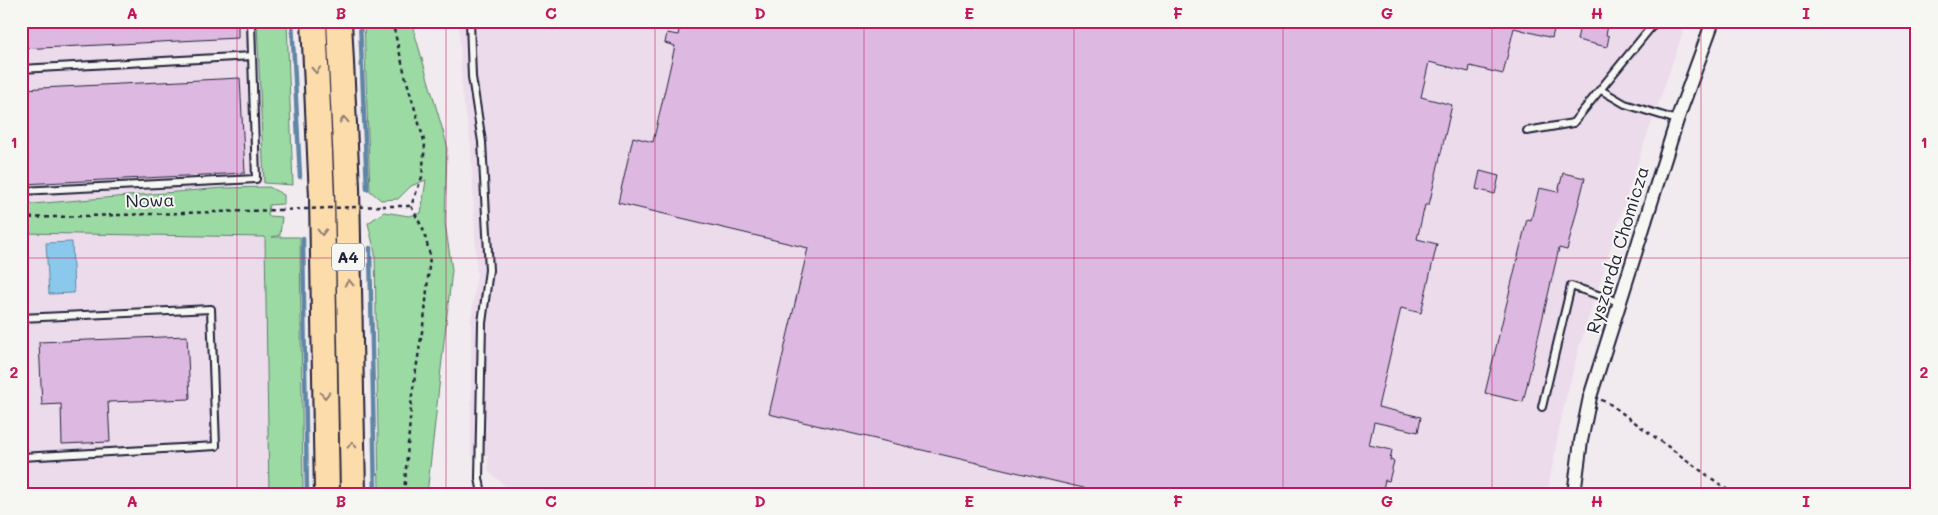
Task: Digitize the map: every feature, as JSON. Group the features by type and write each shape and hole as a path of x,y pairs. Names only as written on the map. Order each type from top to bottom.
{"highway":[{"name":"A4","path":"314,21 322,197 327,494"},
{"name":"A4","path":"339,21 347,187 353,494"}],"street":[{"name":"Ryszarda Chomicza","path":"1574,494 1581,441 1590,397 1677,120 1713,21"}],"lane":[{"path":"21,191 256,179 251,21"},
{"path":"470,21 472,77 482,142 489,270 482,323 479,478 482,494"},
{"path":"1527,131 1573,123 1656,21"},
{"path":"21,68 252,56"},
{"path":"1601,90 1625,104 1677,120"},
{"path":"1542,407 1571,286 1620,302"},
{"path":"21,318 211,309 216,446 21,457"}],"path":[{"path":"392,21 425,144 422,177 411,206 423,229 430,255 425,313 412,394 404,494"},
{"name":"Nowa","path":"21,218 411,206"},
{"path":"1590,397 1607,402 1733,494"}],"shaded area":[{"path":"21,21 257,21 264,183 33,204 21,203"},
{"path":"459,21 1687,21 1637,164 1579,347 1562,414 1547,494 514,494 488,471 488,456 471,454 471,321 477,275 471,144 462,92"},
{"path":"21,233 265,237 269,494 21,494"}],"green space":[{"path":"257,21 287,21 293,185 264,183"},
{"path":"364,21 411,21 447,145 445,223 452,270 427,494 379,494 375,253 368,223 384,212 409,216 421,213 426,180 411,186 398,199 381,200 370,191"},
{"path":"269,187 284,195 284,204 269,205 268,216 282,217 280,235 272,237 300,237 303,494 269,494 265,237 21,233 21,205 223,188"}],"water":[{"path":"72,242 74,293 49,294 46,243"}],"building":[{"path":"21,21 238,21 238,38 21,49"},
{"path":"681,21 1556,21 1552,38 1514,28 1503,74 1470,66 1469,72 1429,62 1421,97 1452,105 1429,205 1425,205 1417,239 1437,244 1421,313 1401,308 1378,407 1421,417 1418,432 1374,422 1369,445 1392,450 1390,460 1394,461 1389,481 1385,480 1382,493 1368,489 1367,494 1109,494 769,414 808,248 618,203 633,137 653,142 675,46 665,43 667,33 678,35"},
{"path":"1581,21 1609,21 1606,35 1609,36 1607,47 1577,40"},
{"path":"240,78 245,173 23,184 21,89"},
{"path":"1480,171 1499,176 1495,194 1476,189"},
{"path":"1563,173 1585,178 1567,250 1559,248 1523,402 1485,393 1527,219 1531,220 1539,188 1558,192"},
{"path":"187,336 190,399 108,402 110,442 62,444 61,404 42,405 39,342"}],"waterway":[{"path":"292,21 300,177"},
{"path":"360,21 367,189"},
{"path":"303,238 307,494"},
{"path":"370,248 375,494"}]}
